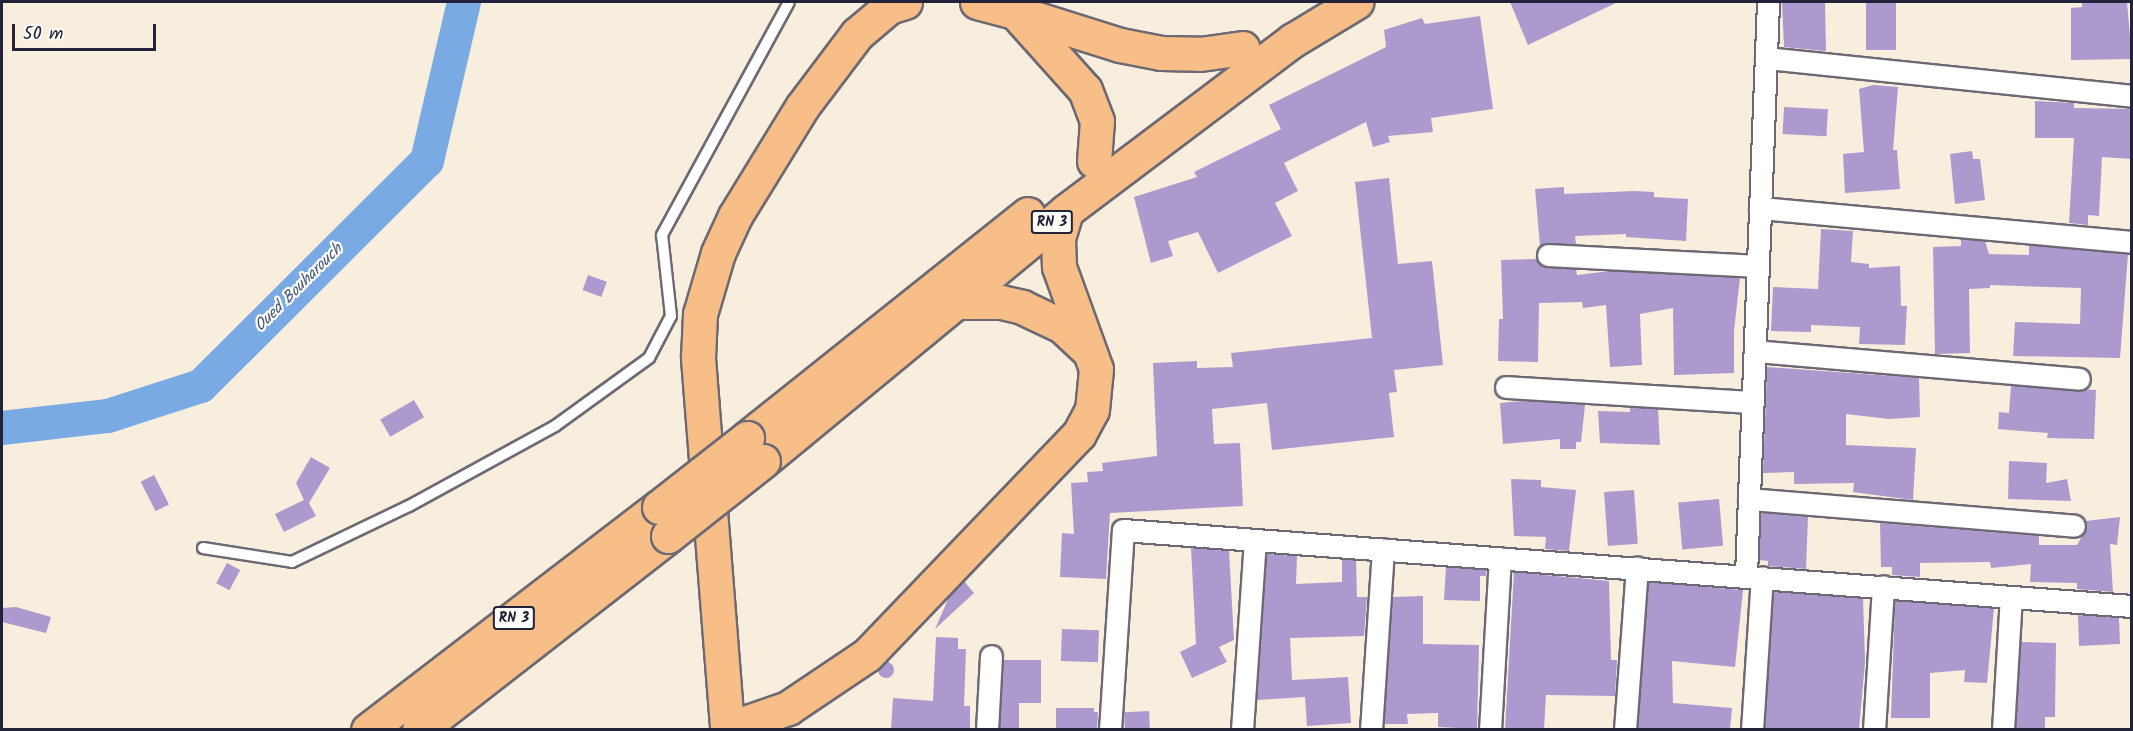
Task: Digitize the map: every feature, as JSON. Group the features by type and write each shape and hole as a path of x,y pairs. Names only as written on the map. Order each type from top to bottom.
{"highway":[{"path":"905,2 889,7 857,34 802,106 735,216 685,315 698,357 728,729 788,708 867,655 1079,434 1095,396 1093,356 1059,267 1058,238 1066,211"},
{"path":"976,2 1120,45 1161,52 1200,54 1244,48"},
{"name":"RN 3","path":"755,450 1094,161 1244,48 1314,2"},
{"name":"RN 3","path":"368,729 663,521 755,450 957,302 1066,211 1293,40 1356,2"},
{"path":"1015,12 1085,90 1097,121 1094,161"},
{"path":"957,302 1001,302 1042,314 1070,333 1093,356"},
{"name":"RN 3","path":"419,729 663,521"}],"street":[{"path":"1752,729 1754,576 1749,499 1768,2"},
{"path":"1766,58 2132,96"},
{"path":"1760,208 2132,242"},
{"path":"1548,255 1758,266"},
{"path":"1755,351 2079,379"},
{"path":"1506,387 1753,402"},
{"path":"1749,499 2074,526"},
{"path":"1110,729 1123,530 2132,606"},
{"path":"1242,729 1255,540"},
{"path":"1371,729 1383,549"},
{"path":"1490,729 1500,558"},
{"path":"1625,729 1637,567"},
{"path":"1874,729 1883,586"},
{"path":"2003,729 2011,597"},
{"path":"987,729 991,656"}],"lane":[{"path":"203,548 292,562 409,506 555,426 649,358 685,315 662,235 789,2"}],"building":[{"path":"1510,2 1618,2 1528,45"},
{"path":"1782,2 1825,2 1826,51 1784,47"},
{"path":"1866,2 1896,2 1896,50 1866,50"},
{"path":"2082,2 2127,2 2132,59 2071,60 2071,8 2082,7"},
{"path":"1480,16 1493,109 1431,118 1433,132 1388,136 1390,142 1373,147 1366,122 1284,163 1298,191 1275,203 1292,236 1218,273 1198,232 1168,241 1173,256 1151,263 1134,197 1197,177 1194,172 1281,129 1269,105 1386,47 1384,30 1422,18 1425,24"},
{"path":"1873,85 1898,87 1893,150 1897,150 1900,189 1845,193 1843,154 1864,152 1859,89"},
{"path":"2035,101 2074,103 2074,108 2132,109 2132,159 2102,157 2099,216 2088,215 2088,225 2069,223 2074,138 2035,138"},
{"path":"1784,107 1828,109 1827,136 1783,134"},
{"path":"1972,151 1973,159 1980,159 1985,200 1955,204 1950,154"},
{"path":"1389,178 1398,264 1432,261 1443,365 1394,370 1397,392 1389,393 1394,437 1272,450 1267,403 1212,409 1214,444 1240,443 1243,506 1110,513 1106,579 1060,577 1062,533 1074,534 1071,483 1088,482 1087,472 1103,471 1102,463 1157,456 1153,363 1197,361 1197,368 1233,367 1231,353 1372,338 1355,182"},
{"path":"1564,187 1564,194 1634,191 1654,192 1654,197 1688,199 1686,241 1626,237 1626,234 1575,236 1576,244 1540,246 1535,189"},
{"path":"1821,229 1853,231 1851,262 1869,264 1869,268 1900,266 1901,306 1907,306 1905,345 1859,344 1860,327 1811,325 1811,332 1771,331 1773,287 1818,289"},
{"path":"1961,239 1985,241 1989,254 2029,255 2029,245 2128,254 2120,358 2013,356 2015,322 2080,324 2081,288 1990,285 1990,288 1969,289 1970,353 1935,354 1933,247 1961,246"},
{"path":"1536,259 1547,268 1576,269 1577,275 1610,271 1740,278 1734,331 1734,373 1674,375 1673,308 1640,314 1642,365 1610,367 1606,305 1583,308 1582,302 1539,303 1538,362 1498,361 1499,319 1503,319 1501,260"},
{"path":"588,275 607,282 601,297 583,290"},
{"path":"1767,367 1919,378 1920,417 1889,419 1846,414 1846,445 1916,448 1913,500 1853,492 1854,483 1794,484 1794,472 1763,473"},
{"path":"2011,386 2096,390 2094,439 2047,438 2048,433 1998,429 1999,412 2009,413"},
{"path":"414,400 424,417 390,437 380,420"},
{"path":"1523,401 1585,405 1581,442 1576,442 1576,449 1560,449 1560,439 1503,444 1500,403"},
{"path":"1630,407 1658,409 1660,445 1600,443 1598,411 1630,412"},
{"path":"311,457 330,468 309,503 316,516 284,532 275,514 304,500 296,483"},
{"path":"2009,461 2047,463 2046,483 2067,479 2071,501 2008,499"},
{"path":"154,475 169,504 156,511 141,482"},
{"path":"1511,479 1541,480 1541,487 1576,490 1569,551 1545,549 1546,537 1514,536"},
{"path":"1634,490 1638,544 1608,546 1604,492"},
{"path":"1719,499 1723,546 1682,549 1678,503"},
{"path":"1761,513 1808,517 1806,569 1768,566 1768,561 1759,560"},
{"path":"2120,517 2117,545 2110,544 2113,592 2077,589 2077,583 2030,582 2031,564 1991,568 1990,562 1920,563 1920,577 1892,575 1892,567 1881,567 1880,523 2039,536 2039,545 2077,545 2087,528 2086,521"},
{"path":"1191,548 1229,551 1234,640 1219,647 1227,662 1192,678 1180,652 1196,644"},
{"path":"1267,554 1297,556 1296,584 1342,582 1342,559 1356,560 1357,597 1367,597 1364,636 1290,638 1292,680 1348,677 1351,723 1307,726 1305,697 1257,700"},
{"path":"227,563 240,570 229,590 216,583"},
{"path":"1446,567 1486,570 1486,576 1480,576 1480,601 1444,600"},
{"path":"1514,572 1609,581 1611,660 1617,660 1615,696 1546,695 1544,729 1505,729"},
{"path":"964,581 974,593 935,629 949,597"},
{"path":"1649,582 1743,590 1735,667 1672,661 1673,703 1732,708 1730,729 1638,729"},
{"path":"1774,592 1863,598 1865,662 1859,729 1765,729"},
{"path":"1423,596 1423,644 1479,645 1477,729 1438,727 1438,713 1407,714 1408,724 1384,724 1393,597"},
{"path":"1895,601 1994,608 1987,683 1964,682 1965,670 1930,673 1930,718 1891,718"},
{"path":"16,607 51,617 46,633 2,622 2,608"},
{"path":"2078,615 2119,618 2120,644 2079,646"},
{"path":"1062,629 1099,630 1098,662 1061,661"},
{"path":"936,637 958,638 958,649 966,649 964,706 970,706 970,729 891,729 893,698 933,701"},
{"path":"2021,642 2056,643 2055,717 2045,717 2045,728 2016,728"},
{"path":"1004,660 1041,660 1041,703 1019,703 1019,729 1000,729"},
{"path":"886,662 894,670 886,678 878,670"},
{"path":"1056,708 1094,708 1094,712 1098,712 1097,729 1056,729"},
{"path":"1149,711 1150,729 1125,730 1124,712"}],"waterway":[{"name":"Oued Bouharouch","path":"2,428 108,416 201,386 427,161 464,2"}]}
